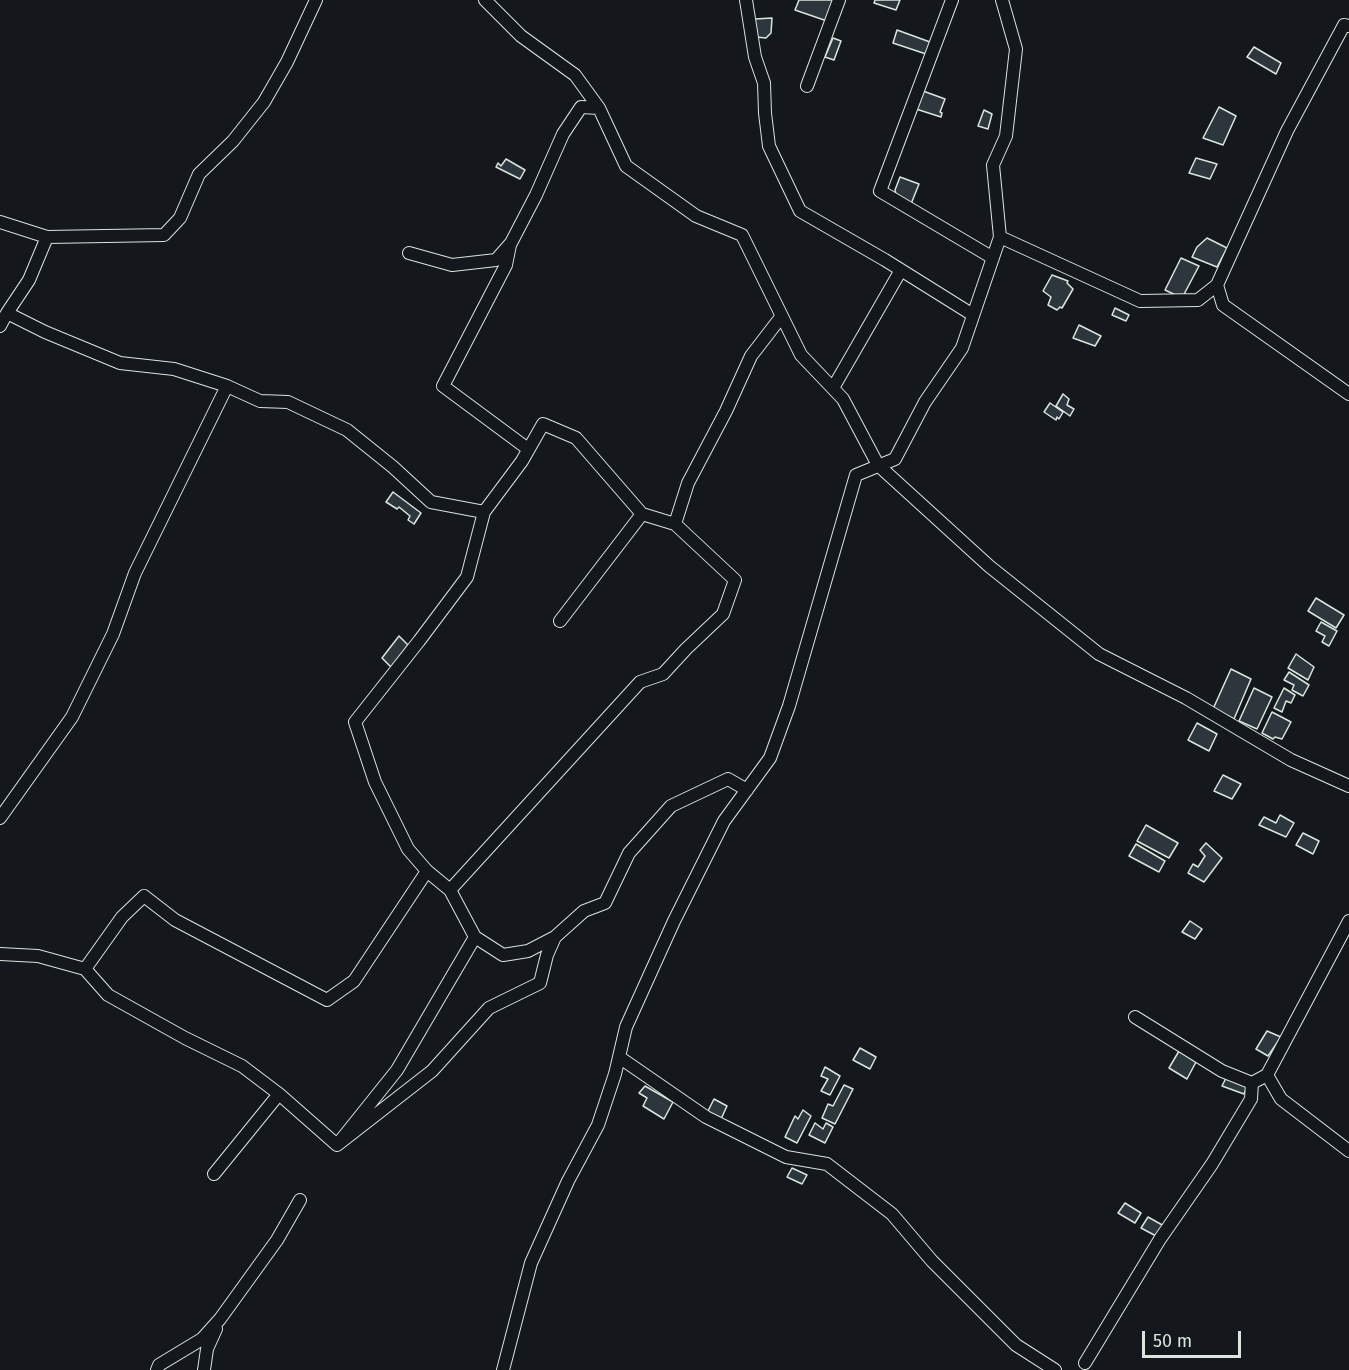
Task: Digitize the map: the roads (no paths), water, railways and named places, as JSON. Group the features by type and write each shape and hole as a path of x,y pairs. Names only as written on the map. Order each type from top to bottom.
{"street":[{"path":"0,222 47,237 164,235 180,218 199,174 233,141 264,102 287,62 316,0"},
{"path":"485,0 521,36 576,75 599,108 626,166 696,216 742,235 801,354 843,399 878,465 989,566 1099,654 1186,698 1291,760 1349,786"},
{"path":"746,0 755,57 764,83 769,146 800,211 902,270 973,315"},
{"path":"807,86 839,0"},
{"path":"952,0 880,191 993,258"},
{"path":"503,1370 531,1263 568,1181 598,1125 620,1057 626,1028 674,921 724,821 770,758 789,706 856,476 895,459 925,402 962,348 1000,237 993,165 1006,136 1016,49 1002,0"},
{"path":"1000,237 1140,301 1198,300 1217,285 1287,131 1344,25 1349,26"},
{"path":"408,254 452,265 496,260 511,243 536,195 563,134 581,107 599,108"},
{"path":"0,326 29,280 47,237"},
{"path":"511,243 506,265 443,386 528,449"},
{"path":"833,388 902,270"},
{"path":"1217,285 1223,306 1349,394"},
{"path":"7,313 45,332 120,363 174,369 227,386 260,401 288,402 347,430 393,467 431,502 484,512"},
{"path":"675,524 688,483 726,411 751,356 781,317"},
{"path":"0,818 72,717 113,634 135,573 227,386"},
{"path":"450,890 640,682 663,674 723,614 735,580 675,524 642,514 576,438 543,424 484,512 467,577 355,722 375,782 408,849 427,871 450,890 476,937 503,955 528,951 555,937 584,910 605,903 629,853 670,806 728,779 747,790"},
{"path":"560,621 642,514"},
{"path":"85,969 122,917 144,896 175,920 327,1000 354,981 427,871"},
{"path":"1252,1083 1267,1075 1349,921"},
{"path":"337,1145 397,1070 476,937"},
{"path":"337,1145 432,1071 489,1008 540,983 547,955 555,937"},
{"path":"0,954 38,956 85,969 108,995 185,1038 242,1066 279,1094 337,1145"},
{"path":"1135,1017 1203,1060 1252,1083"},
{"path":"620,1057 706,1117 786,1157 827,1164 892,1214 932,1261 1016,1345 1055,1370"},
{"path":"1267,1075 1281,1099 1349,1151"},
{"path":"1085,1363 1160,1239 1212,1164 1251,1099 1252,1083"},
{"path":"214,1174 279,1094"},
{"path":"157,1370 159,1365 202,1338 220,1319 277,1240 300,1200"},
{"path":"204,1370 207,1349 220,1319"}]}
